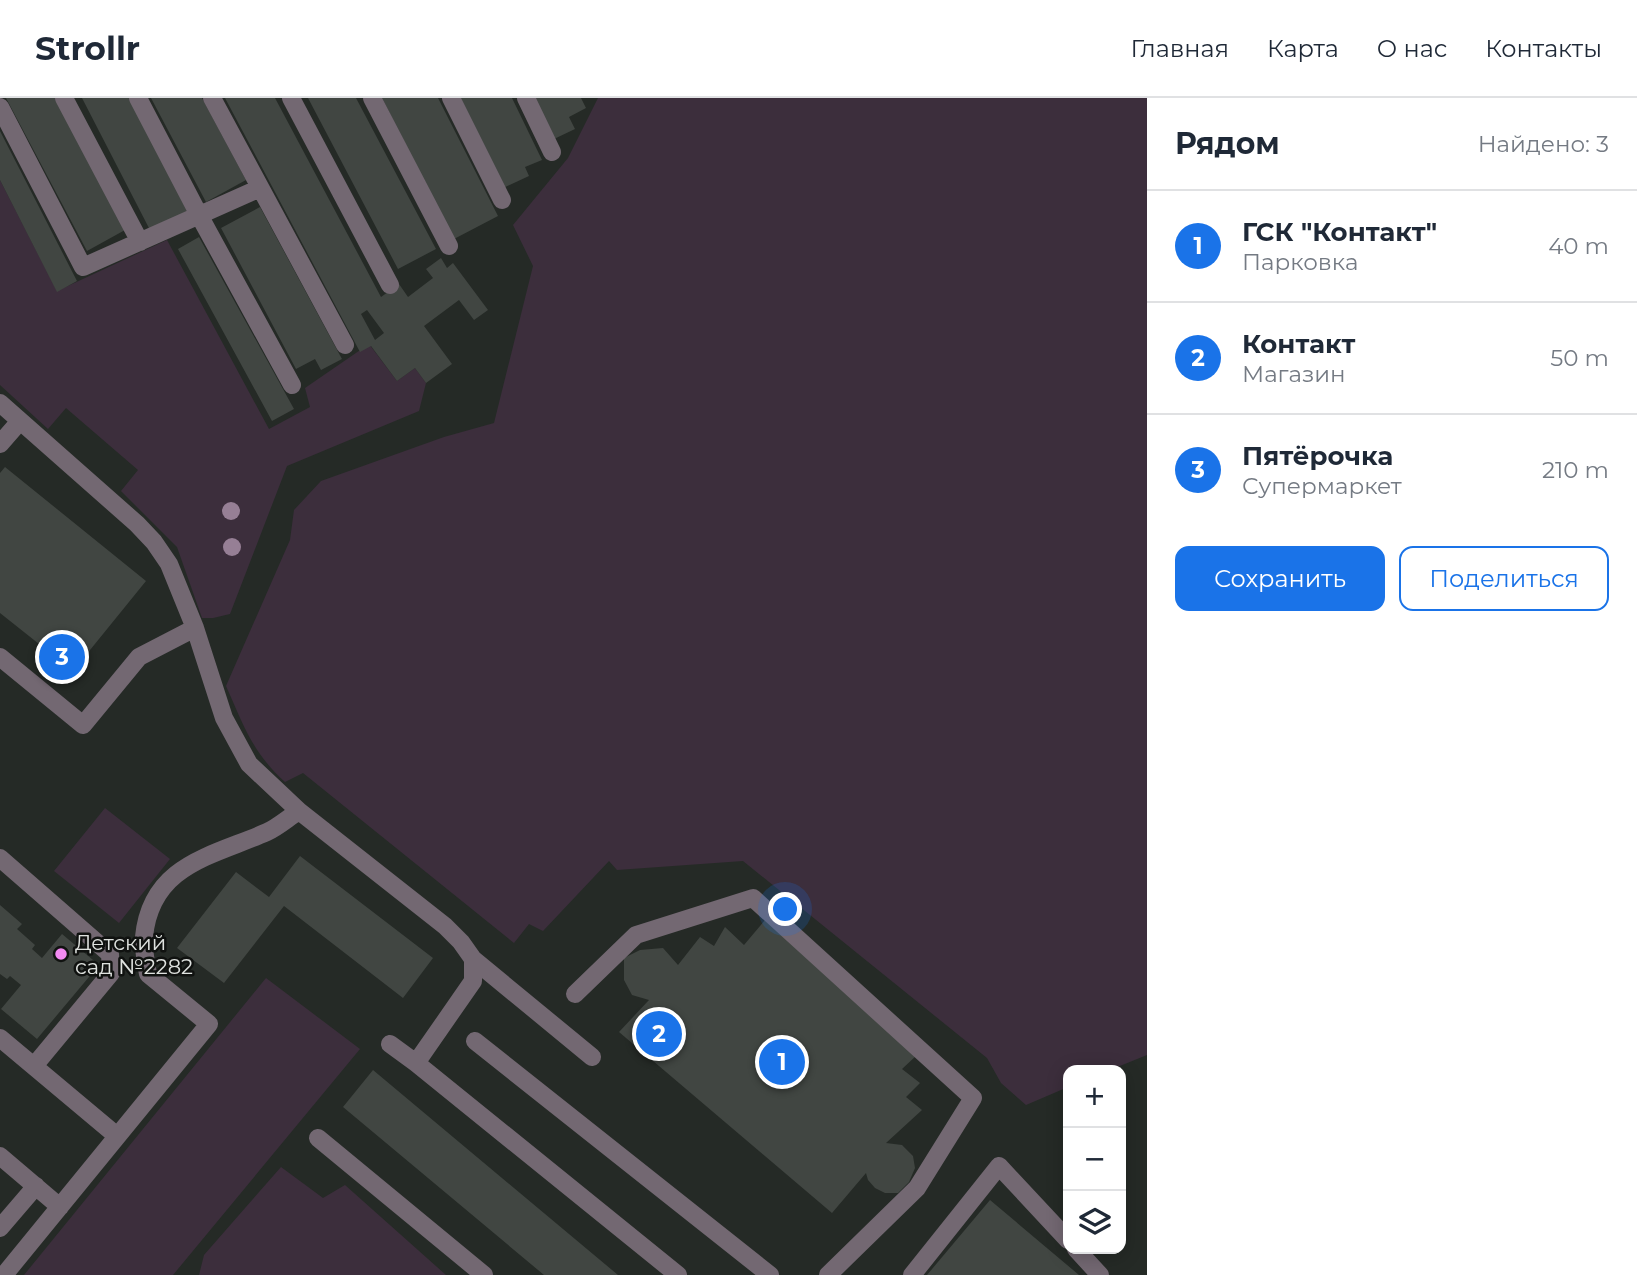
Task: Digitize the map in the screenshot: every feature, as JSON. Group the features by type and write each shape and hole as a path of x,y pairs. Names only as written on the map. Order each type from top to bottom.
{"street":[{"path":"64,98 140,242"},
{"path":"138,98 292,385"},
{"path":"212,98 345,345"},
{"path":"291,98 390,285"},
{"path":"372,98 449,246"},
{"path":"451,98 502,200"},
{"path":"526,98 552,152"},
{"path":"0,107 83,267 260,188"},
{"path":"0,403 154,542 169,564 195,628 223,718 248,764 299,811 445,926 473,959 592,1057"},
{"path":"0,444 20,421"},
{"path":"0,657 83,725 139,657 195,628"},
{"path":"4,1275 209,1024 148,974 144,937 154,899 181,870 215,851 269,831 299,811"},
{"path":"0,858 110,954 111,973 34,1066"},
{"path":"575,994 636,935 753,898 973,1098 917,1188 828,1275"},
{"path":"416,1063 472,981 473,959"},
{"path":"0,1038 117,1136"},
{"path":"475,1041 770,1275"},
{"path":"390,1044 678,1275"},
{"path":"318,1138 484,1275"},
{"path":"0,1156 60,1207"},
{"path":"912,1275 999,1166 1063,1235"},
{"path":"0,1228 36,1186"},
{"path":"1081,1254 1101,1275"}],"shaded area":[{"path":"598,98 1147,98 1147,1055 1122,1065 1063,1065 1063,1089 1026,1105 1001,1083 987,1058 743,861 617,870 609,861 543,931 529,924 514,943 303,773 285,782 264,760 250,738 226,686 290,540 294,510 321,481 444,437 494,423 533,266 513,225 568,158"},
{"path":"0,180 57,291 167,240 269,429 310,407 305,388 369,344 397,381 415,368 426,383 419,411 287,466 230,614 202,618 177,547 121,491 138,470 66,408 48,429 0,385"},
{"path":"105,808 170,859 119,923 54,871"},
{"path":"266,978 360,1049 173,1275 24,1275"},
{"path":"281,1167 323,1198 345,1185 446,1275 199,1275 204,1255"}],"building":[{"path":"6,98 55,98 125,230 87,251"},
{"path":"82,98 131,98 189,212 151,232"},
{"path":"151,98 202,98 246,180 206,202"},
{"path":"225,98 275,98 381,297 399,284 408,297 433,278 426,269 441,258 447,268 453,263 488,310 474,320 459,300 424,326 452,364 426,383 415,368 397,381 371,346 360,352","holes":["367,310 384,333 375,340 361,314"]},
{"path":"308,98 356,98 436,249 398,269"},
{"path":"382,98 438,98 498,216 454,239"},
{"path":"459,98 512,98 542,160 525,167 529,176 503,188"},
{"path":"533,98 581,98 586,108 569,117 575,129 554,139"},
{"path":"0,131 77,281 57,292 0,180"},
{"path":"260,207 342,359 321,370 315,359 296,369 221,228"},
{"path":"199,237 294,409 272,421 178,249"},
{"path":"5,467 146,581 73,671 0,613 0,473"},
{"path":"300,856 433,958 403,998 284,906 224,983 177,948 236,872 269,897"},
{"path":"0,905 22,924 17,929 35,945 32,949 42,958 62,934 99,965 37,1039 1,1009 21,985 10,976 7,979 0,974"},
{"path":"765,920 917,1055 902,1069 920,1083 906,1097 922,1110 886,1143 902,1145 913,1156 915,1168 909,1182 898,1193 885,1193 875,1188 866,1173 832,1213 619,1032 649,1000 632,995 624,980 624,958 640,950 663,948 678,965 700,937 714,946 725,927 744,945"},
{"path":"373,1070 618,1275 544,1275 343,1107"},
{"path":"990,1200 1079,1275 927,1275"}],"place":[{"name":"Пятёрочка","path":"62,657"},
{"name":"Детский сад №2282","path":"61,954"},
{"name":"Контакт","path":"659,1034"},
{"name":"ГСК \"Контакт\"","path":"782,1062"}]}
